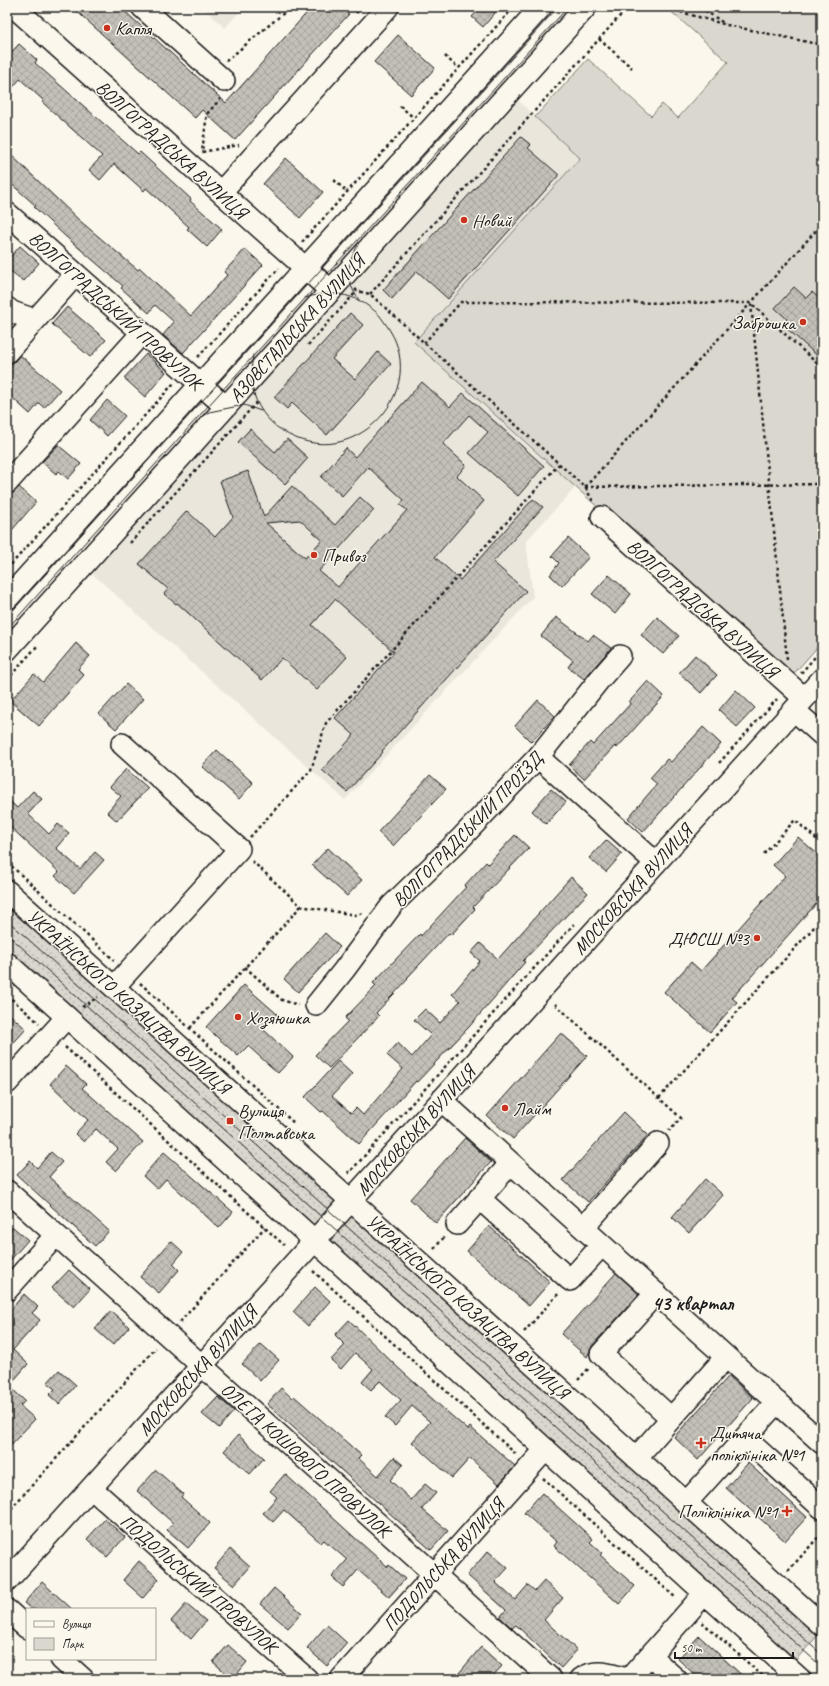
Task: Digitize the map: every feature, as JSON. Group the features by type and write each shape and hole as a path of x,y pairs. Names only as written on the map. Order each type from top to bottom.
{"street":[{"name":"ВОЛГОГРАДСЬКА ВУЛИЦЯ","path":"14,7 221,192 299,255 331,290"},
{"path":"142,7 219,76"},
{"path":"221,192 388,7"},
{"name":"АЗОВСТАЛЬСЬКА ВУЛИЦЯ","path":"7,599 193,378 299,255 541,7"},
{"name":"АЗОВСТАЛЬСЬКА ВУЛИЦЯ","path":"7,650 586,7"},
{"name":"ВОЛГОГРАДСЬКИЙ ПРОВУЛОК","path":"7,213 226,407"},
{"path":"7,352 76,274"},
{"path":"7,308 12,312 35,320"},
{"path":"7,483 142,333"},
{"name":"ВОЛГОГРАДСЬКА ВУЛИЦЯ","path":"602,517 796,698 822,735"},
{"name":"ВОЛГОГРАДСЬКИЙ ПРОЇЗД","path":"316,1005 392,905 462,837 538,757 620,656"},
{"name":"МОСКОВСЬКА ВУЛИЦЯ","path":"7,1581 656,863 796,698 822,679"},
{"path":"114,987 239,850 122,744"},
{"path":"538,757 656,863"},
{"name":"УКРАЇНСЬКОГО КОЗАЦТВА ВУЛИЦЯ","path":"7,891 822,1625"},
{"path":"7,963 800,1679"},
{"path":"7,1083 67,1017"},
{"path":"441,1100 822,1443"},
{"path":"583,1228 658,1143"},
{"path":"457,1224 511,1163"},
{"name":"ОЛЕГА КОШОВОГО ПРОВУЛОК","path":"7,1191 551,1679"},
{"path":"479,1198 570,1280 602,1245"},
{"path":"7,1290 56,1235"},
{"path":"656,1293 601,1354 672,1418"},
{"path":"636,1458 726,1357"},
{"path":"686,1503 777,1402"},
{"path":"744,1438 822,1508"},
{"name":"ПОДОЛЬСЬКА ВУЛИЦЯ","path":"341,1679 546,1449"},
{"name":"ПОДОЛЬСЬКИЙ ПРОВУЛОК","path":"91,1488 307,1679"},
{"path":"581,1679 587,1674 602,1672 628,1679 706,1593"},
{"path":"7,1610 26,1627"},
{"path":"650,1656 676,1679"},
{"path":"62,1660 84,1679"}],"path":[{"path":"219,76 291,7"},
{"path":"7,569 193,378 299,255 347,192 514,7"},
{"path":"370,294 628,7"},
{"path":"663,7 727,25 822,44"},
{"path":"700,7 727,25"},
{"path":"599,39 632,68"},
{"path":"445,56 458,68"},
{"path":"400,106 414,118"},
{"path":"207,114 202,152 269,139"},
{"path":"334,180 347,192"},
{"path":"584,487 822,224"},
{"path":"304,350 357,291 370,294 584,487 822,484"},
{"path":"424,343 461,302 751,303 822,368"},
{"path":"751,303 769,485 796,698"},
{"path":"130,544 262,396"},
{"path":"392,905 355,915 301,906 239,850 311,770 326,723 559,464"},
{"path":"715,768 796,698 822,649"},
{"path":"764,854 795,820 822,844"},
{"path":"7,862 296,1124"},
{"path":"190,1028 301,906"},
{"path":"343,1167 349,1173 577,920"},
{"path":"659,1098 815,926 822,926"},
{"path":"245,967 282,1000"},
{"path":"67,1017 114,987"},
{"path":"7,995 284,1245"},
{"path":"555,1004 681,1118"},
{"path":"7,1513 265,1228"},
{"path":"524,1332 570,1280"},
{"path":"788,1571 822,1533"}],"shaded area":[{"path":"202,7 244,7 225,28"},
{"name":"Привоз","path":"514,97 581,157 414,342 576,487 526,541 533,597 345,800 88,570"}],"green space":[{"path":"666,7 822,7 822,642 789,679 414,342 580,158 535,117 588,59 651,116 662,104 678,118 728,62"},
{"path":"7,898 344,1201 314,1233 7,956"},
{"path":"351,1208 822,1631 792,1664 322,1240"}],"building":[{"path":"72,7 120,7 226,103 312,7 341,7 349,14 235,140 202,110 195,118"},
{"path":"481,7 500,7 483,27 472,17"},
{"path":"398,35 435,68 411,95 374,62"},
{"path":"19,44 37,60 35,63 138,154 140,152 191,199 190,201 222,229 207,247 187,229 189,227 146,188 144,191 114,164 100,180 89,170 102,156 42,102 44,101 20,79 7,94 7,57"},
{"path":"521,137 531,145 528,148 559,175 448,299 417,271 392,299 383,290"},
{"path":"7,151 79,220 138,270 140,268 191,316 227,275 224,272 245,249 263,265 183,353 163,335 174,322 155,305 149,313 121,288 123,286 65,236 34,207 36,206 7,180"},
{"path":"286,158 323,192 300,218 263,184"},
{"path":"20,246 39,263 23,281 7,268 7,261"},
{"name":"Заброшка","path":"794,287 806,298 812,292 822,301 822,360 783,325 787,319 775,308"},
{"path":"67,307 106,340 90,357 52,324"},
{"path":"350,313 363,325 332,359 355,379 378,352 391,364 327,435 292,403 287,409 274,397"},
{"path":"146,354 166,372 145,397 124,378"},
{"path":"20,355 60,390 44,408 39,403 30,414 7,393 7,370"},
{"path":"422,382 450,407 463,393 544,466 518,496 469,453 488,432 469,415 443,444 466,465 457,476 484,501 435,557 460,580 533,499 543,507 493,562 526,591 347,792 322,770 354,735 335,718 394,652 335,599 312,625 347,657 317,690 282,658 262,680 177,603 176,604 164,594 168,589 139,564 187,511 215,537 233,517 220,481 248,471 264,517 292,486 335,525 360,497 374,510 319,571 338,587 407,510 400,505 404,500 368,467 342,496 321,477 346,448 355,457","holes":["300,520 322,540 305,558 266,523"]},
{"path":"107,400 125,416 107,436 90,420"},
{"path":"250,429 275,452 287,439 308,458 285,484 238,442"},
{"path":"58,445 81,464 68,479 59,471 56,474 42,462"},
{"path":"19,487 36,502 7,536 7,495 11,494"},
{"path":"568,538 589,557 562,586 550,575 559,563 552,556"},
{"path":"609,575 631,594 615,614 592,594"},
{"path":"556,617 588,641 593,635 611,648 584,679 568,667 573,660 541,636"},
{"path":"657,617 679,636 663,654 641,635"},
{"path":"76,643 90,656 78,669 84,675 39,726 10,701 34,674 43,682"},
{"path":"695,655 717,675 701,693 679,673"},
{"path":"648,681 664,696 617,748 615,746 584,779 569,765 590,742 593,745 631,703 629,702"},
{"path":"126,684 143,699 116,729 99,714"},
{"path":"736,690 755,708 737,727 719,710"},
{"path":"538,700 555,716 531,742 515,726"},
{"path":"703,727 721,744 643,832 628,818 657,784 650,778 667,759 671,762"},
{"path":"217,750 253,783 239,799 202,766"},
{"path":"126,769 148,788 117,821 107,812 121,796 110,787"},
{"path":"430,775 446,789 393,846 378,832"},
{"path":"551,789 566,802 546,824 532,811"},
{"path":"33,791 42,799 28,814 49,834 58,824 69,833 56,848 80,869 95,852 104,860 74,893 55,876 59,872 7,824 7,798 17,808"},
{"path":"515,835 529,848 473,907 475,909 451,935 449,933 407,978 408,979 376,1013 379,1016 329,1068 315,1055 348,1021 345,1018 376,986 373,983 420,934 421,936 466,887 464,886 486,862 488,864"},
{"path":"798,837 822,858 822,909 816,904 732,998 737,1002 710,1032 664,992 691,962 701,971 785,876 773,865"},
{"path":"606,840 622,854 606,872 589,858"},
{"path":"328,848 362,880 347,896 312,865"},
{"path":"571,877 588,893 523,961 525,962 469,1027 417,1082 416,1081 359,1144 323,1111 321,1112 305,1097 338,1061 352,1074 332,1096 351,1113 356,1108 363,1115 403,1069 387,1055 398,1043 412,1057 431,1035 414,1020 425,1009 440,1023 460,1001 452,994 480,961 471,953 480,943 498,959"},
{"path":"325,933 340,947 298,992 284,979"},
{"path":"244,985 277,1014 263,1029 293,1057 278,1073 248,1046 238,1056 206,1027"},
{"path":"7,1012 26,1029 7,1050"},
{"path":"561,1033 587,1056 513,1139 487,1116"},
{"path":"66,1066 86,1084 82,1088 143,1142 116,1171 106,1162 118,1149 96,1129 84,1142 75,1134 88,1120 50,1084"},
{"path":"624,1112 648,1135 588,1202 563,1180"},
{"path":"465,1138 491,1162 436,1223 410,1199"},
{"path":"51,1152 62,1162 49,1177 109,1231 95,1246 17,1175 30,1161 37,1168"},
{"path":"164,1152 233,1212 219,1228 166,1179 157,1189 143,1176"},
{"path":"705,1179 723,1195 689,1233 672,1217"},
{"path":"489,1226 550,1282 529,1306 467,1251"},
{"path":"13,1227 28,1240 7,1264 7,1234"},
{"path":"171,1241 183,1252 173,1264 179,1270 159,1293 140,1277"},
{"path":"69,1270 90,1289 74,1307 52,1288"},
{"path":"616,1273 639,1294 592,1346 587,1357 561,1334"},
{"path":"315,1287 330,1301 308,1326 293,1312"},
{"path":"24,1294 38,1307 32,1313 40,1320 13,1350 28,1364 9,1386 25,1401 20,1406 35,1419 7,1449 7,1314"},
{"path":"111,1311 129,1327 113,1345 95,1329"},
{"path":"349,1320 437,1403 468,1430 470,1427 515,1466 499,1484 470,1458 452,1478 412,1442 430,1422 412,1406 395,1426 385,1417 401,1400 380,1381 371,1390 362,1382 373,1369 355,1353 341,1369 331,1360 345,1345 335,1335"},
{"path":"261,1344 279,1360 260,1381 242,1364"},
{"path":"59,1370 76,1385 59,1404 49,1395 55,1389 47,1383"},
{"path":"729,1376 753,1398 698,1460 674,1437"},
{"path":"281,1388 292,1398 294,1396 361,1455 358,1458 378,1476 394,1457 403,1465 390,1480 411,1500 425,1484 436,1493 422,1509 448,1531 431,1550 267,1404"},
{"path":"218,1397 234,1411 219,1428 202,1414"},
{"path":"238,1435 264,1458 250,1474 224,1451"},
{"path":"748,1463 807,1517 785,1541 726,1488"},
{"path":"156,1470 183,1494 181,1497 210,1523 188,1548 167,1530 173,1523 137,1491"},
{"path":"285,1474 388,1567 389,1565 405,1579 389,1597 358,1570 343,1587 332,1577 347,1560 324,1540 321,1543 284,1510 273,1522 263,1513 277,1497 270,1491"},
{"path":"542,1493 593,1539 590,1542 602,1553 600,1555 635,1586 619,1604 554,1546 557,1542 524,1513"},
{"path":"105,1519 125,1537 107,1557 87,1539"},
{"path":"230,1549 250,1567 234,1585 214,1568"},
{"path":"488,1551 508,1568 495,1582 515,1600 528,1585 535,1591 544,1581 563,1598 544,1620 577,1650 561,1668 516,1625 512,1628 500,1617 506,1610 467,1575"},
{"path":"139,1561 159,1579 143,1598 123,1580"},
{"path":"42,1582 71,1608 30,1608 24,1603"},
{"path":"274,1588 302,1613 288,1628 260,1604"},
{"path":"186,1604 206,1621 191,1639 171,1621"},
{"path":"327,1625 347,1643 327,1666 307,1648"},
{"path":"699,1636 746,1679 699,1679 678,1659"},
{"path":"228,1645 247,1662 233,1679 213,1662"},
{"path":"481,1647 502,1666 490,1679 454,1679"}],"tram line":[{"path":"7,617 558,7"},
{"path":"7,629 568,7"},
{"path":"358,245 349,266 349,279 354,293 359,300"},
{"path":"253,355 251,379 254,394 259,407 267,418 289,435 315,443 329,444 356,436 379,419 388,408 395,395 399,382 399,353 389,329 376,312 361,301 346,295 321,294 305,298"},
{"path":"201,417 209,412 244,405 261,411"},
{"path":"7,920 822,1655"},
{"path":"7,934 822,1667"}],"place":[{"name":"Капля","path":"107,28"},
{"name":"Новий","path":"464,220"},
{"name":"Заброшка","path":"803,322"},
{"name":"Привоз","path":"314,555"},
{"name":"ДЮСШ №3","path":"757,938"},
{"name":"Хозяюшка","path":"238,1017"},
{"name":"Лайм","path":"505,1108"},
{"name":"Вулиця Полтавська","path":"230,1121"},
{"name":"Дитяча поліклініка №1","path":"701,1443"},
{"name":"Поліклініка №1","path":"787,1511"}],"district":[{"name":"43 квартал","path":"693,1303"}]}
